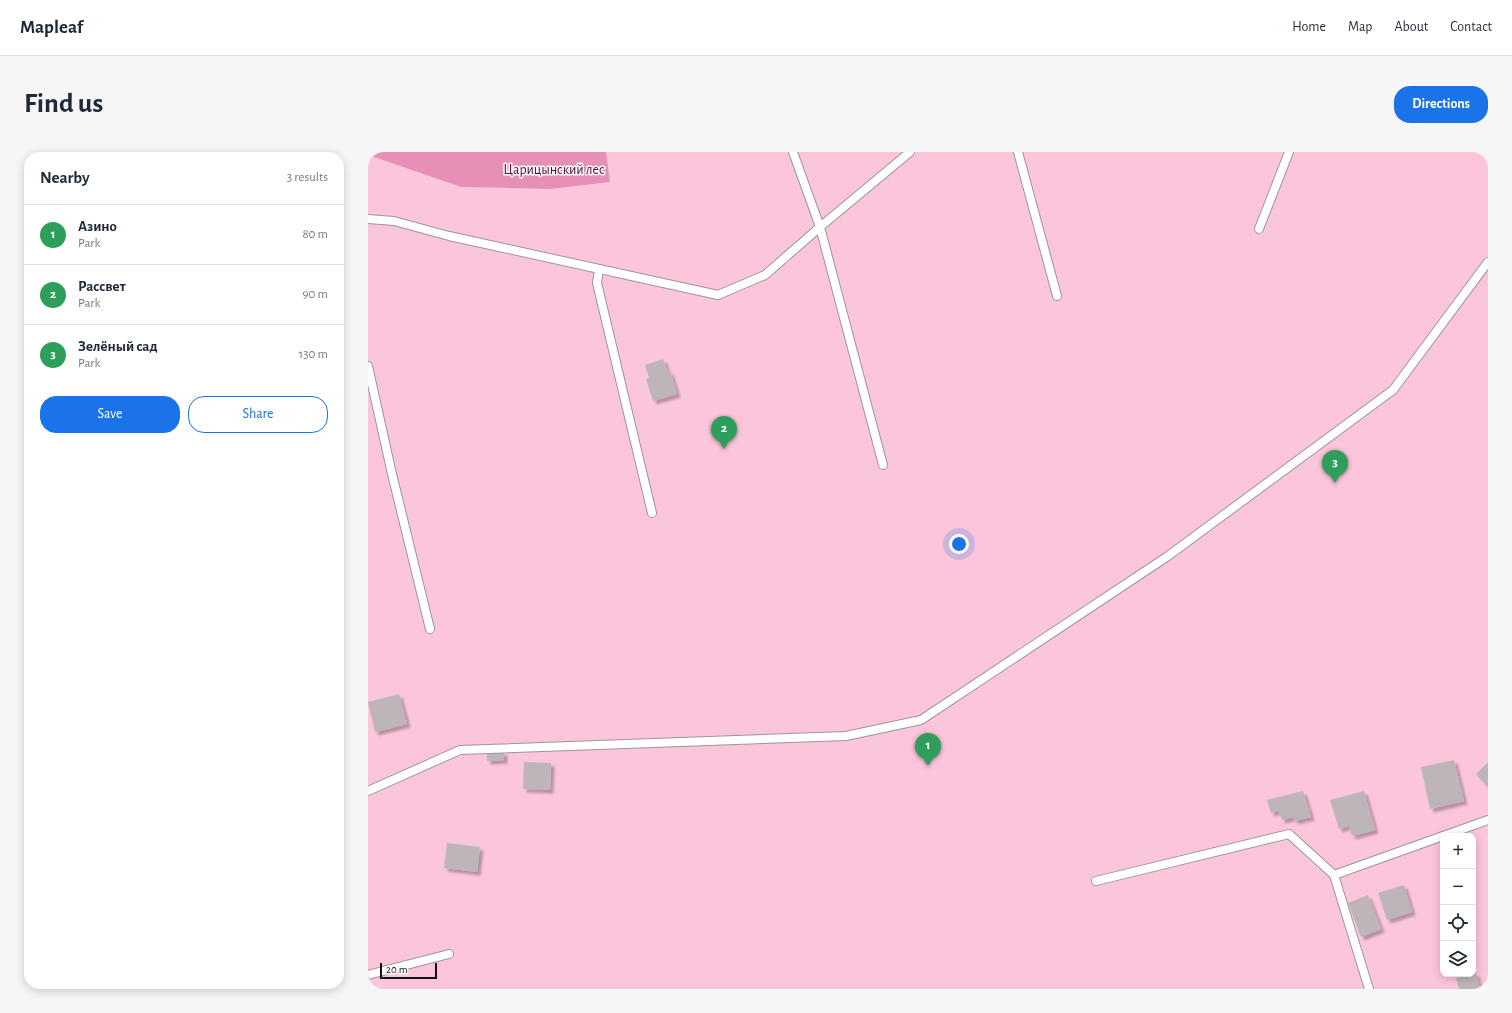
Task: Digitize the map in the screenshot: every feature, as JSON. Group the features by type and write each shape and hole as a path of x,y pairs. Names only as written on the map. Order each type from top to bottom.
{"lane":[{"path":"793,152 820,227 883,465"},
{"path":"368,219 394,221 449,236 718,295 765,275 910,152"},
{"path":"1018,152 1057,296"},
{"path":"1259,229 1289,152"},
{"path":"368,790 460,750 846,736 921,720 1168,556 1393,390 1488,262"},
{"path":"599,269 597,282 652,513"},
{"path":"368,366 392,474 430,629"},
{"path":"1451,833 1488,820"},
{"path":"1096,881 1288,834 1334,875 1370,989"},
{"path":"1334,875 1440,837"},
{"path":"368,975 450,954"}],"shaded area":[{"path":"605,152 1488,152 1488,989 368,989 368,155 461,187 551,189 610,182"}],"green space":[{"name":"Царицынский лес","path":"368,152 606,152 610,182 551,189 461,187 368,155"}],"building":[{"path":"663,359 668,372 670,371 677,394 653,401 646,379 649,378 645,365"},
{"path":"399,694 407,724 375,732 368,702"},
{"path":"487,752 504,752 504,760 487,761"},
{"path":"1454,760 1464,801 1430,809 1421,767"},
{"path":"524,762 551,763 550,790 523,789"},
{"path":"1488,762 1488,787 1476,774"},
{"path":"1303,791 1311,817 1295,821 1293,817 1282,820 1279,811 1271,813 1267,800"},
{"path":"1364,791 1375,830 1352,836 1349,826 1339,829 1330,800"},
{"path":"447,843 480,847 477,872 444,868"},
{"path":"1404,885 1412,912 1387,920 1378,893"},
{"path":"1368,895 1381,929 1361,937 1348,903"},
{"path":"1476,973 1480,989 1459,989 1456,978 1476,977"}],"place":[{"name":"Рассвет","path":"724,449"},
{"name":"Зелёный сад","path":"1335,483"},
{"name":"Азино","path":"928,766"}]}
